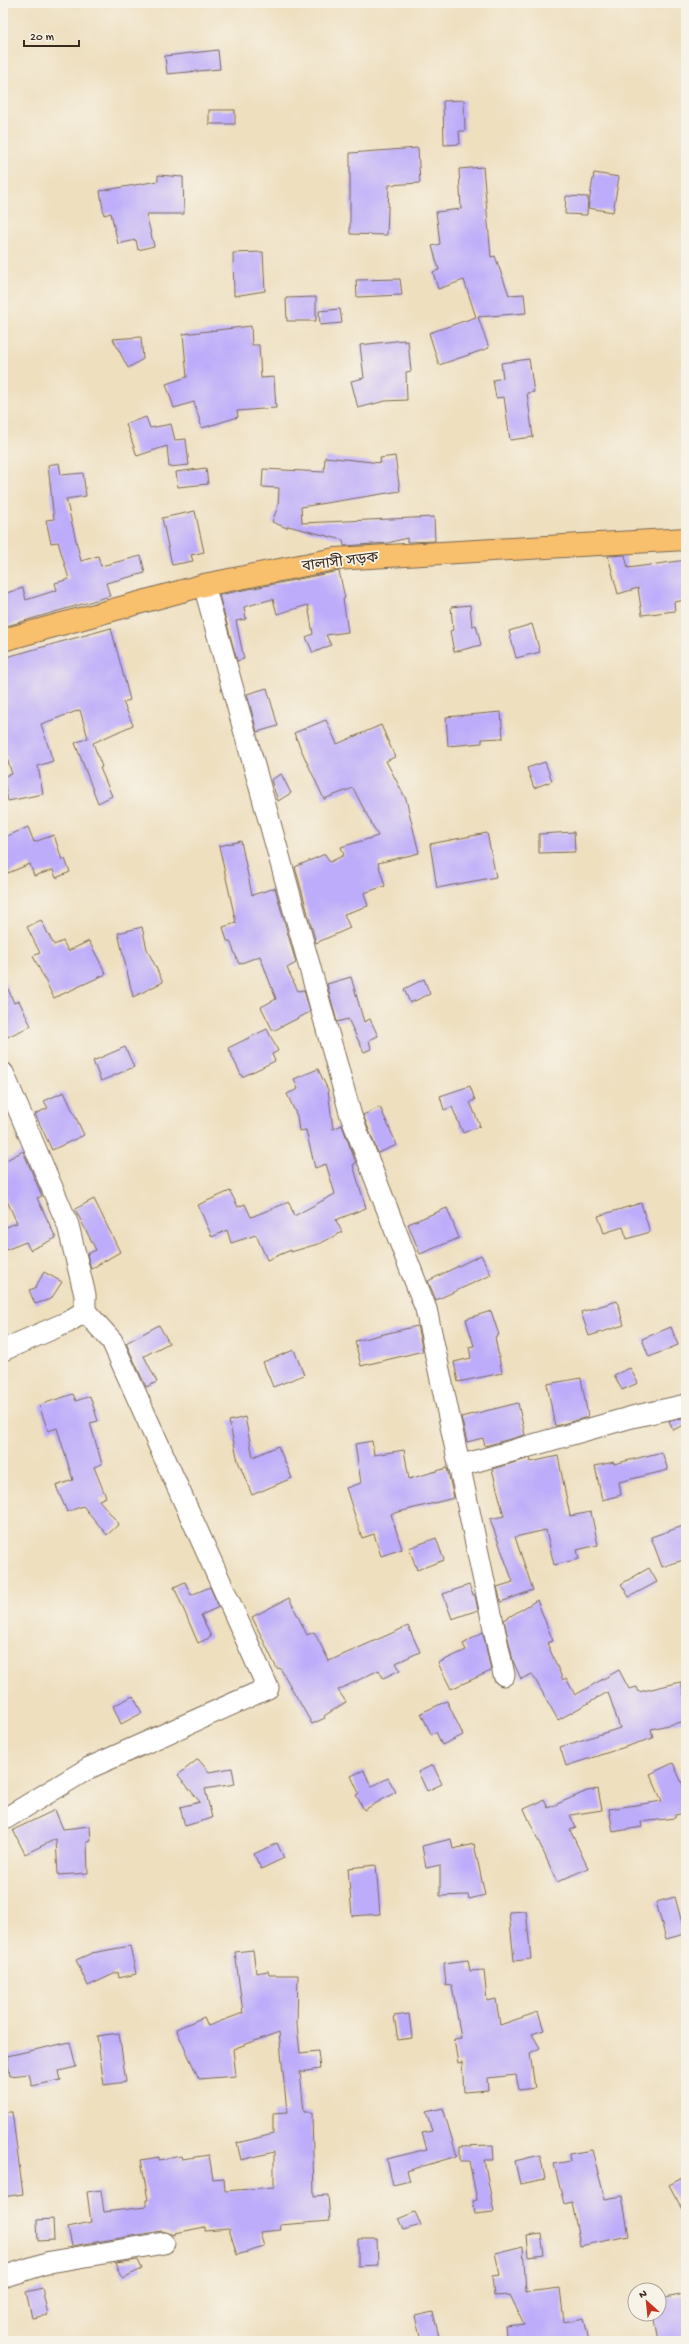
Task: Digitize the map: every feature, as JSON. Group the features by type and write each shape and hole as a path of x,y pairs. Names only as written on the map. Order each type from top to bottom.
{"main road":[{"name":"বালাসী সড়ক","path":"3,640 204,585 335,559 686,539"}],"street":[{"path":"204,585 351,1116 376,1173 426,1309 504,1675"},
{"path":"3,1073 68,1225 85,1295 85,1311 112,1341 268,1688 89,1768 3,1820"},
{"path":"3,1350 68,1322 85,1311"},
{"path":"459,1466 632,1417 686,1405"},
{"path":"3,2277 50,2262 164,2243"}],"building":[{"path":"218,50 220,69 167,74 165,56"},
{"path":"464,100 465,131 459,131 460,144 444,145 443,101"},
{"path":"209,110 235,110 235,124 209,124"},
{"path":"418,148 420,183 389,185 387,235 350,234 350,153"},
{"path":"483,167 491,257 495,256 509,295 524,294 526,313 478,317 489,348 439,365 429,333 476,317 464,280 438,289 433,272 439,270 432,246 440,244 436,212 461,209 459,169"},
{"path":"594,173 619,177 613,212 588,208"},
{"path":"158,175 183,177 184,214 146,214 154,246 138,250 136,240 118,244 111,213 104,215 100,191 158,181"},
{"path":"566,196 588,197 587,215 565,214"},
{"path":"263,252 265,291 234,296 233,253"},
{"path":"400,279 402,295 357,297 356,280"},
{"path":"316,297 316,321 287,321 286,298"},
{"path":"340,309 342,323 320,325 319,311"},
{"path":"251,326 252,345 259,345 261,378 274,377 276,408 237,411 238,417 202,428 194,402 174,408 166,384 187,377 183,334"},
{"path":"141,337 143,359 128,368 113,339"},
{"path":"404,340 404,342 408,341 411,371 406,372 407,400 385,401 358,408 351,381 364,378 360,345"},
{"path":"529,359 534,392 527,393 533,437 510,440 504,397 496,398 493,380 503,378 501,363"},
{"path":"146,417 150,428 171,424 175,440 186,439 189,465 169,467 167,446 137,456 126,424"},
{"path":"395,456 400,491 301,507 302,523 434,517 435,541 407,542 407,538 388,543 344,546 343,540 288,526 287,528 272,522 278,506 279,488 262,487 263,469 324,472 325,457 381,463 380,458"},
{"path":"59,463 61,475 83,473 86,496 66,499 81,561 98,556 101,566 141,556 145,573 106,583 110,596 3,627 3,594 23,588 26,600 57,590 55,583 69,579 58,542 51,543 46,520 54,519 48,465"},
{"path":"206,468 208,484 178,487 176,472"},
{"path":"195,511 204,552 191,555 193,561 172,565 162,518"},
{"path":"625,555 628,568 686,560 686,600 674,602 675,611 642,615 638,588 618,594 608,556"},
{"path":"339,571 345,598 343,599 348,632 326,635 331,645 313,653 306,637 313,634 308,605 277,614 273,599 244,607 246,619 236,621 244,659 237,661 219,595"},
{"path":"470,605 472,626 476,625 481,645 454,652 450,631 453,630 451,607"},
{"path":"532,624 540,652 516,658 509,631"},
{"path":"111,628 130,700 123,702 133,725 93,743 102,767 100,768 112,796 98,803 75,743 88,738 80,710 41,724 53,761 38,766 43,794 8,801 3,776 12,774 3,746 3,658"},
{"path":"267,688 278,726 257,732 247,694"},
{"path":"501,712 503,738 482,739 482,743 448,746 446,717"},
{"path":"326,720 337,744 381,725 395,757 386,761 406,799 419,853 378,863 385,886 364,893 368,906 344,914 350,928 316,943 295,867 325,854 330,862 344,855 341,847 378,836 353,788 324,799 304,756 294,733"},
{"path":"545,762 552,781 534,788 527,768"},
{"path":"281,774 291,793 278,801 271,780"},
{"path":"28,827 34,842 54,835 62,860 65,859 70,872 56,878 53,870 34,876 30,864 8,873 3,861 3,838"},
{"path":"574,832 575,852 539,853 539,834"},
{"path":"487,833 496,877 437,888 430,844"},
{"path":"241,841 252,895 275,888 296,963 287,968 298,991 304,990 310,1012 273,1031 261,1007 276,999 260,956 239,964 230,941 227,941 223,927 236,923 219,846"},
{"path":"41,920 54,945 63,941 68,951 89,941 106,974 54,998 33,956 40,953 27,927"},
{"path":"142,927 147,949 163,982 133,997 118,933"},
{"path":"3,977 14,1003 19,1001 31,1026 3,1039"},
{"path":"351,977 364,1022 370,1019 378,1036 369,1040 371,1049 364,1052 348,1019 337,1022 327,984"},
{"path":"424,979 430,994 410,1003 404,989"},
{"path":"267,1029 278,1051 272,1054 275,1061 242,1077 228,1048"},
{"path":"125,1047 134,1067 101,1081 93,1061"},
{"path":"318,1069 328,1090 333,1129 342,1125 356,1163 353,1165 366,1208 336,1220 342,1232 321,1243 291,1252 291,1250 267,1260 256,1235 231,1243 227,1230 212,1237 198,1205 230,1191 238,1207 245,1204 251,1217 289,1202 294,1216 335,1194 326,1164 315,1168 306,1130 299,1131 297,1116 287,1094 298,1089 294,1079"},
{"path":"470,1086 475,1100 470,1102 480,1126 463,1133 452,1107 444,1110 440,1096"},
{"path":"64,1092 84,1135 52,1150 35,1114 48,1108 44,1101"},
{"path":"380,1107 397,1145 378,1153 363,1115"},
{"path":"23,1151 42,1196 37,1198 56,1238 30,1250 26,1242 3,1251 3,1228 17,1223 3,1192 3,1162"},
{"path":"94,1199 120,1252 91,1269 87,1254 96,1250 75,1209"},
{"path":"641,1203 650,1232 627,1239 623,1227 604,1233 598,1216"},
{"path":"447,1208 459,1238 420,1254 408,1224"},
{"path":"481,1255 491,1275 436,1300 428,1281"},
{"path":"44,1272 62,1282 51,1299 35,1304 29,1290 35,1288"},
{"path":"617,1301 624,1325 589,1336 581,1312"},
{"path":"491,1311 499,1335 495,1337 502,1373 458,1382 454,1362 471,1358 469,1347 474,1346 466,1319"},
{"path":"159,1325 169,1343 144,1356 157,1382 146,1387 126,1343"},
{"path":"417,1326 423,1351 361,1366 355,1341"},
{"path":"671,1327 678,1345 649,1357 642,1339"},
{"path":"294,1350 304,1375 273,1387 263,1362"},
{"path":"630,1368 638,1383 622,1390 614,1375"},
{"path":"581,1378 588,1417 555,1426 547,1384"},
{"path":"73,1394 76,1401 90,1396 98,1421 90,1423 102,1464 94,1467 106,1497 99,1500 119,1524 107,1535 83,1506 67,1512 56,1486 73,1480 57,1428 48,1431 39,1405"},
{"path":"518,1403 525,1435 485,1446 483,1438 467,1442 461,1417"},
{"path":"245,1417 253,1457 278,1446 292,1478 252,1495 238,1461 229,1421"},
{"path":"686,1417 686,1424 673,1430 669,1421"},
{"path":"372,1441 374,1455 404,1450 409,1479 447,1468 454,1498 391,1514 402,1549 381,1556 374,1534 362,1538 346,1488 361,1483 355,1444"},
{"path":"662,1452 668,1470 619,1482 621,1495 602,1500 595,1466 614,1462 614,1464"},
{"path":"558,1456 570,1516 591,1512 598,1545 577,1550 579,1559 554,1565 546,1530 515,1537 533,1590 501,1602 497,1587 513,1582 490,1519 504,1516 492,1469 530,1458 531,1462"},
{"path":"686,1525 686,1559 662,1567 651,1537"},
{"path":"436,1538 444,1560 417,1570 409,1548"},
{"path":"649,1568 657,1582 629,1597 621,1584"},
{"path":"185,1582 191,1595 210,1587 219,1607 201,1615 211,1637 198,1643 174,1587"},
{"path":"469,1585 473,1595 475,1595 478,1610 452,1619 443,1594"},
{"path":"289,1598 307,1635 314,1632 329,1661 408,1626 420,1652 396,1663 400,1670 383,1678 379,1670 338,1690 346,1702 324,1716 325,1718 312,1724 280,1668 277,1669 252,1617"},
{"path":"537,1600 553,1641 547,1643 563,1680 566,1678 575,1695 619,1670 629,1689 637,1687 639,1692 681,1682 686,1704 686,1721 651,1729 653,1738 566,1766 560,1747 620,1728 608,1692 558,1720 532,1674 521,1679 513,1661 504,1620"},
{"path":"483,1632 491,1671 451,1689 438,1663 466,1650 463,1644"},
{"path":"133,1696 142,1713 121,1724 113,1706"},
{"path":"447,1701 463,1735 442,1745 436,1732 431,1734 421,1713"},
{"path":"198,1759 209,1772 232,1768 235,1784 205,1789 212,1818 185,1826 180,1807 200,1802 178,1775"},
{"path":"673,1763 686,1792 686,1813 675,1815 675,1818 641,1822 642,1827 613,1832 609,1809 662,1801 650,1774"},
{"path":"433,1765 442,1784 427,1791 418,1772"},
{"path":"364,1770 371,1787 388,1778 396,1792 364,1810 356,1795 359,1793 351,1776"},
{"path":"598,1789 602,1810 570,1815 576,1828 570,1830 588,1868 557,1882 524,1809 544,1800 548,1808 587,1791"},
{"path":"55,1810 63,1829 90,1826 91,1841 87,1842 88,1873 58,1875 56,1839 25,1854 13,1830"},
{"path":"451,1839 453,1849 474,1844 485,1895 469,1899 468,1895 440,1896 440,1865 426,1868 422,1846"},
{"path":"277,1843 284,1858 261,1869 254,1854"},
{"path":"376,1865 380,1914 352,1916 348,1868"},
{"path":"675,1897 685,1934 666,1939 656,1902"},
{"path":"526,1911 531,1959 514,1961 509,1912"},
{"path":"130,1946 136,1974 119,1978 118,1972 88,1986 76,1960 92,1953"},
{"path":"253,1950 256,1973 268,1971 269,1975 298,1975 297,2024 300,2053 318,2051 320,2069 300,2072 304,2112 312,2112 314,2196 328,2195 330,2221 280,2225 281,2230 260,2232 264,2247 237,2255 229,2229 205,2231 205,2227 175,2233 175,2235 162,2231 72,2246 68,2227 91,2222 87,2192 101,2190 104,2212 146,2207 146,2200 148,2200 141,2160 159,2157 159,2160 181,2156 182,2159 209,2155 213,2179 224,2178 225,2191 274,2187 274,2152 241,2160 237,2143 273,2134 273,2113 287,2112 279,2032 233,2049 236,2076 199,2079 176,2029 204,2017 208,2026 243,2013 235,1952"},
{"path":"468,1960 470,1971 484,1970 487,2001 496,1999 500,2025 538,2012 544,2030 532,2034 540,2048 530,2053 535,2088 519,2090 516,2075 487,2078 488,2090 464,2092 462,2062 458,2063 454,2039 461,2038 452,1985 446,1986 444,1963"},
{"path":"409,2014 412,2038 398,2040 394,2016"},
{"path":"119,2033 126,2082 104,2085 97,2036"},
{"path":"70,2042 76,2067 59,2071 61,2080 32,2086 29,2074 10,2076 7,2056"},
{"path":"443,2108 457,2156 407,2171 410,2181 393,2185 387,2159 427,2149 422,2133 432,2131 426,2112"},
{"path":"3,2112 12,2112 23,2194 3,2197"},
{"path":"493,2145 494,2160 484,2160 494,2212 475,2214 473,2201 477,2200 469,2161 460,2161 460,2146"},
{"path":"592,2150 605,2199 622,2196 629,2236 580,2246 572,2202 564,2204 554,2164 570,2161 569,2154"},
{"path":"540,2155 545,2179 520,2184 515,2161"},
{"path":"686,2176 686,2216 669,2185"},
{"path":"415,2212 421,2225 403,2230 398,2219"},
{"path":"53,2219 54,2240 38,2241 37,2220"},
{"path":"541,2234 544,2255 529,2257 527,2236"},
{"path":"358,2239 377,2239 378,2265 358,2266"},
{"path":"523,2246 526,2292 560,2288 564,2322 584,2318 589,2341 507,2341 505,2326 524,2324 510,2295 494,2296 492,2276 500,2275 495,2253"},
{"path":"138,2260 142,2269 123,2278 116,2263"},
{"path":"42,2288 48,2315 32,2318 26,2292"},
{"path":"686,2294 686,2341 658,2341 654,2322 667,2322 667,2298"},
{"path":"433,2312 440,2341 421,2341 415,2316"}]}
